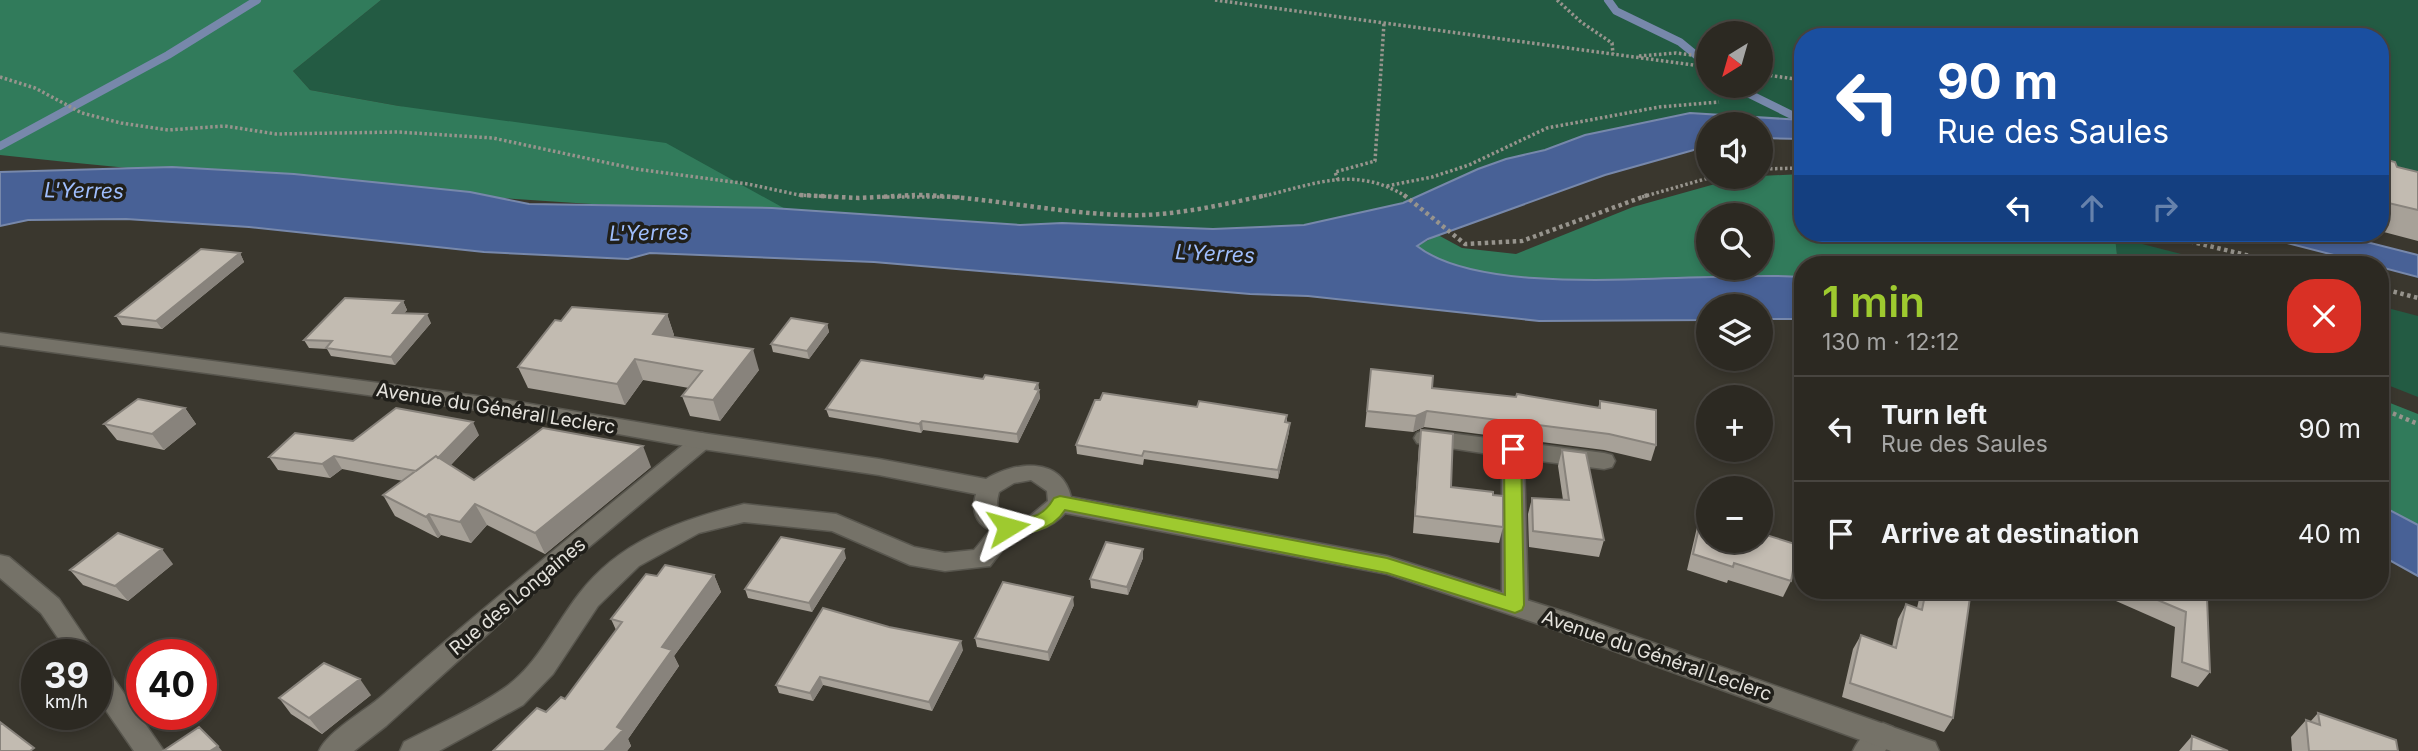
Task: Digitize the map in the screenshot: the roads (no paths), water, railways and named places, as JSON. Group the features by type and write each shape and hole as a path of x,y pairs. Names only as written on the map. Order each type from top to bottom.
{"street":[{"name":"Avenue du Général Leclerc","path":"0,339 507,407 702,441 879,467 989,488"},
{"path":"1424,438 1604,461"},
{"name":"Rue des Longaines","path":"333,751 376,718 513,596 702,441"},
{"path":"1513,449 1515,605"},
{"path":"1031,472 1051,480 1060,494 1060,503 1055,512 1034,526 1008,527 988,516 985,497 989,488 1008,476 1031,472"},
{"name":"Avenue du Général Leclerc","path":"1060,503 1387,565 1515,605 1875,743 1925,751"},
{"path":"414,751 513,697 544,666 589,599 630,559 692,526 744,513 836,523 911,556 945,562 981,559 1008,527"},
{"path":"0,564 50,606 73,639"},
{"path":"112,697 150,751"}],"water":[{"name":"L'Yerres","path":"1696,113 1696,149 1605,175 1428,239 1417,246 1451,263 1495,274 1546,279 1773,280 1773,276 1794,277 1794,319 1773,319 1773,294 1696,294 1696,320 1539,321 1308,296 1250,294 874,262 650,253 628,259 484,252 249,227 126,219 28,220 0,226 0,172 172,167 294,174 470,192 529,204 772,208 1020,225 1062,223 1213,229 1304,225 1403,203 1478,169 1545,150 1585,135"},
{"path":"1773,118 1794,120 1794,139 1773,138"},
{"path":"2283,242 2367,242 2418,255 2418,277 2389,269 2389,256 2338,256"},
{"path":"2389,510 2418,525 2418,576 2389,560"}],"waterway":[{"path":"0,146 168,55 257,0"},
{"path":"1608,0 1616,11 1680,42 1696,55"},
{"path":"1757,98 1794,116"}]}
